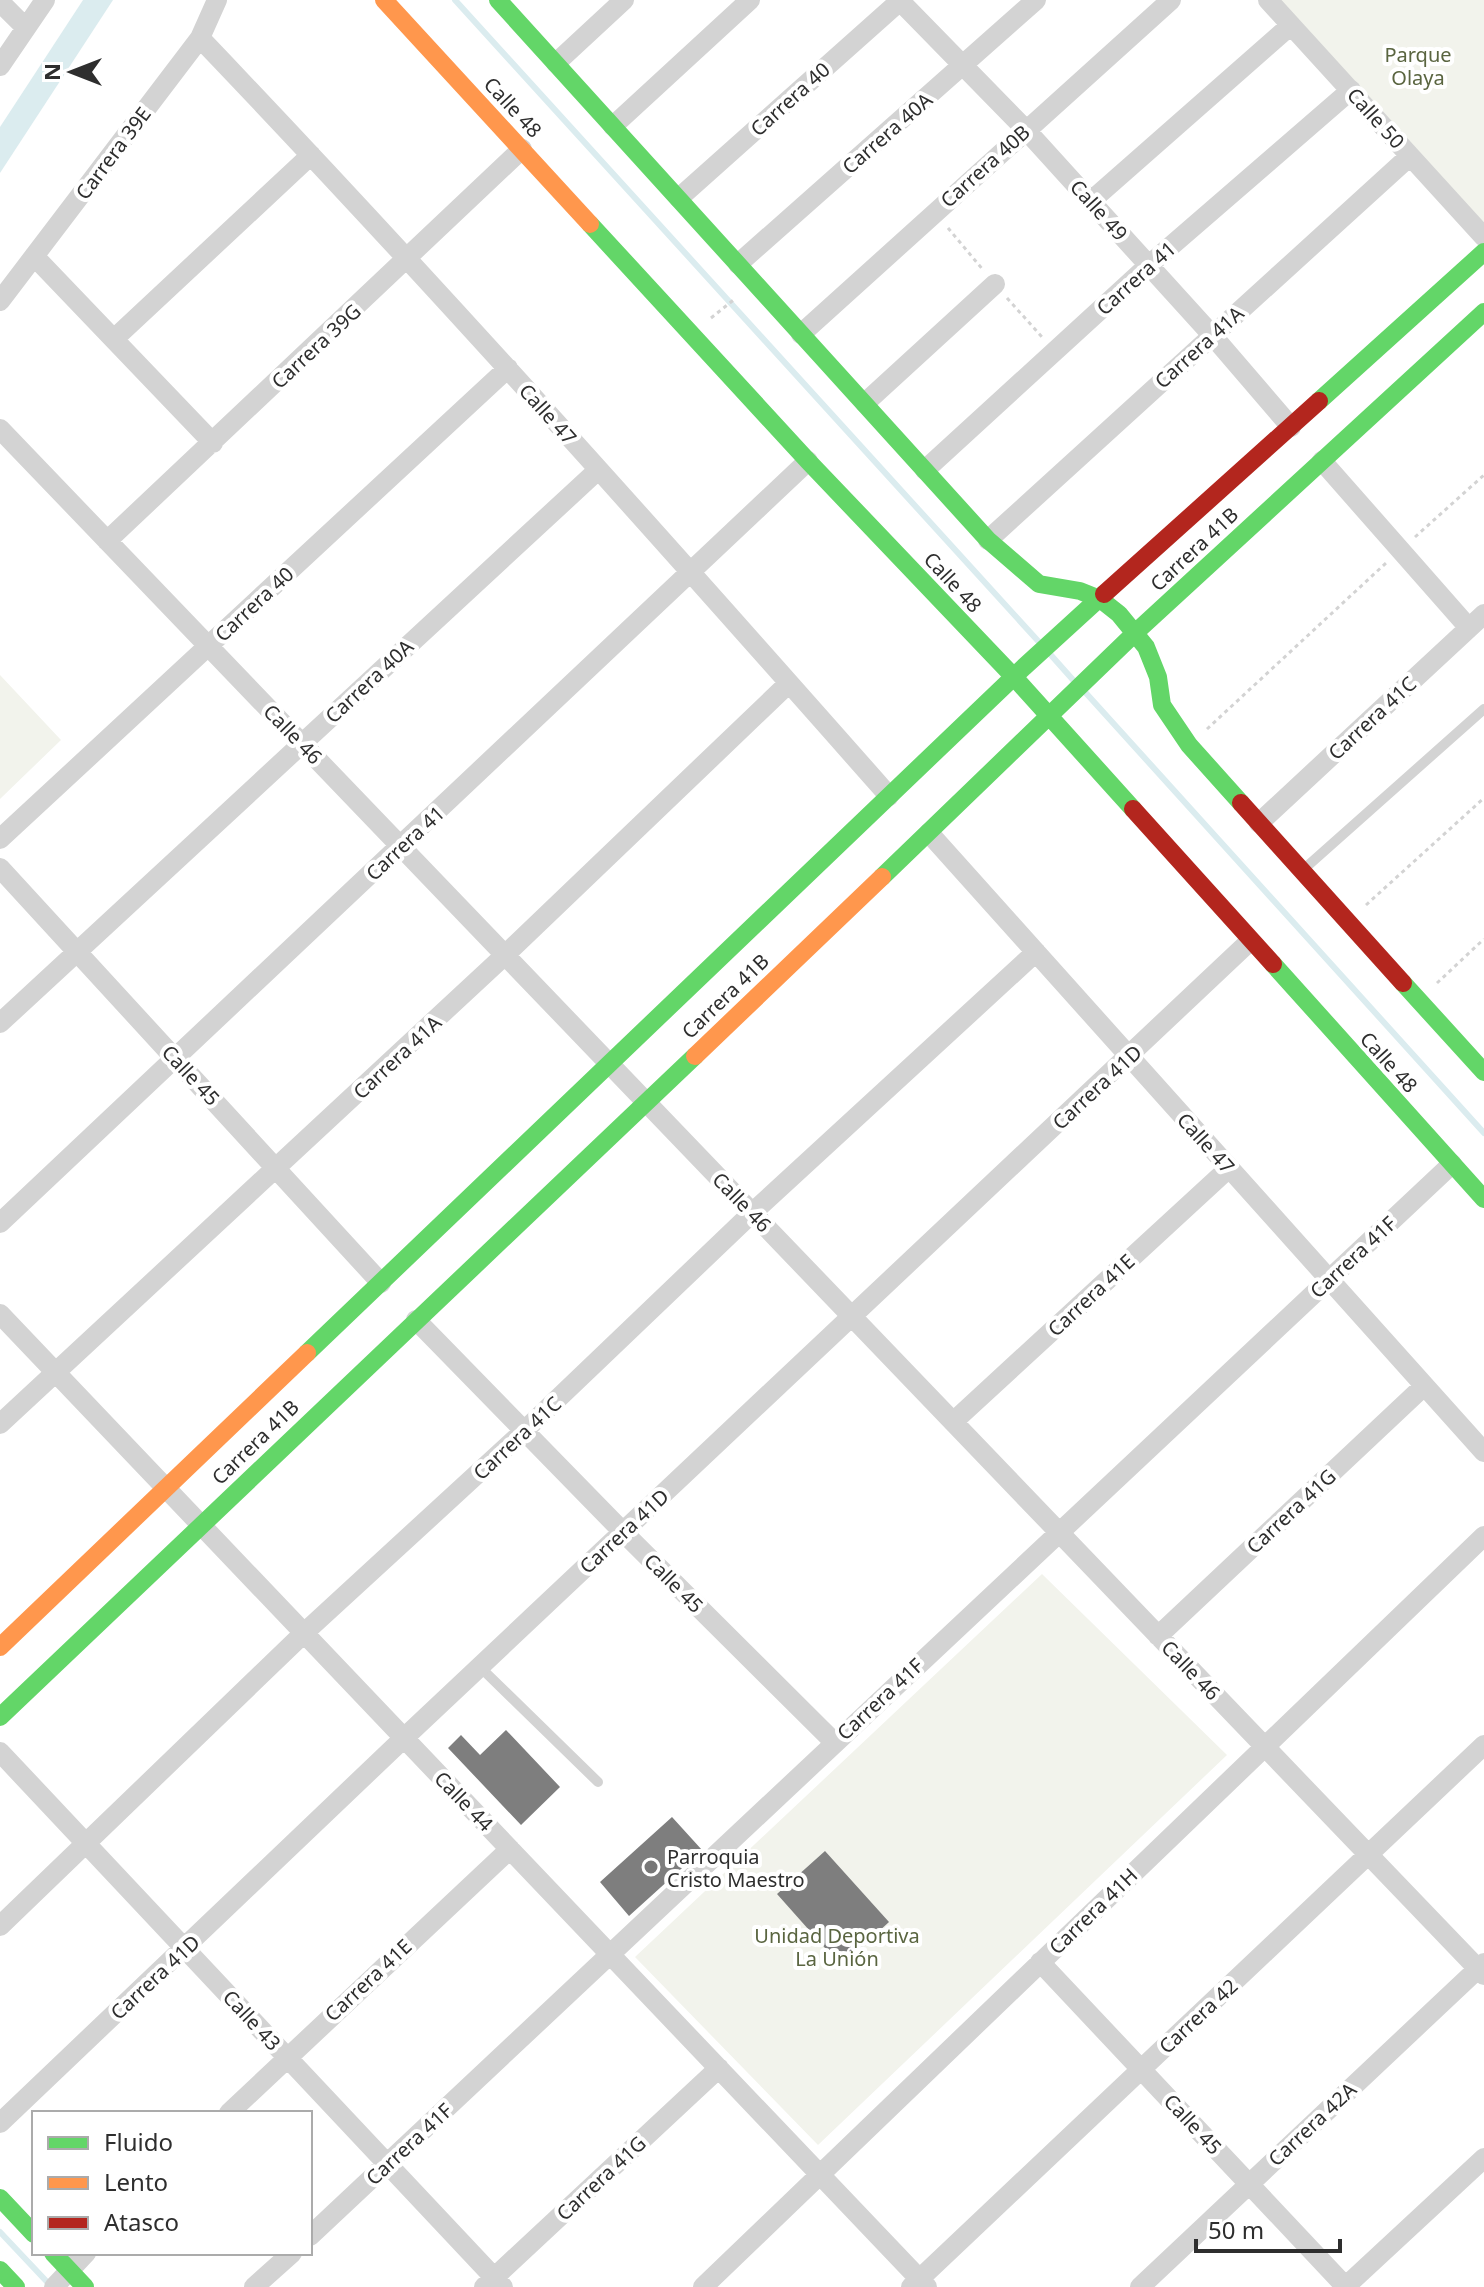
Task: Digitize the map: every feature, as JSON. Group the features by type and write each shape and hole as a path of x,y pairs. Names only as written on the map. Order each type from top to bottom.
{"street":[{"path":"0,66 45,0"},
{"name":"Carrera 39E","path":"0,301 200,38 217,0"},
{"name":"Calle 48","path":"384,0 808,461 1014,677 1484,1199"},
{"path":"498,0 988,540 1039,584 1064,587 1100,599 1136,632 1158,677 1162,705 1189,745 1484,1072"},
{"path":"556,63 624,0"},
{"path":"613,126 750,0"},
{"name":"Calle 49","path":"900,0 1026,130 1291,427"},
{"name":"Carrera 40","path":"679,198 900,0"},
{"name":"Carrera 40A","path":"738,264 1036,0"},
{"name":"Carrera 40B","path":"801,334 1171,0"},
{"name":"Calle 50","path":"1268,0 1484,237"},
{"path":"0,2 26,28"},
{"path":"1091,201 1291,25"},
{"name":"Calle 47","path":"200,38 508,368 889,796"},
{"name":"Carrera 41","path":"925,470 1149,265 1351,90"},
{"name":"Carrera 39G","path":"107,541 522,149"},
{"path":"115,338 311,155"},
{"name":"Carrera 41A","path":"988,540 1410,156"},
{"name":"Carrera 41B","path":"0,1647 1029,662 1484,252"},
{"path":"34,256 213,443"},
{"path":"865,403 995,284"},
{"name":"Carrera 41B","path":"0,1717 1049,719 1136,632 1484,312"},
{"name":"Carrera 40","path":"0,839 508,368"},
{"name":"Calle 46","path":"0,429 1264,1747 1482,1969"},
{"name":"Carrera 41","path":"0,1223 808,461"},
{"path":"1322,461 1400,550 1477,621"},
{"name":"Carrera 40A","path":"0,1023 598,470"},
{"name":"Carrera 41C","path":"1259,823 1477,621"},
{"name":"Carrera 41A","path":"0,1424 505,955 788,684"},
{"name":"Calle 47","path":"929,833 1484,1452"},
{"name":"Calle 45","path":"0,868 381,1283"},
{"name":"Carrera 41D","path":"0,2123 1250,941"},
{"name":"Carrera 41C","path":"0,1926 304,1633 1036,952"},
{"name":"Carrera 41F","path":"312,2234 1452,1164"},
{"name":"Carrera 41E","path":"953,1422 1229,1168"},
{"name":"Calle 44","path":"0,1314 819,2173 919,2284"},
{"name":"Calle 45","path":"416,1320 834,1742"},
{"name":"Carrera 41G","path":"1158,1636 1424,1386"},
{"name":"Carrera 41H","path":"703,2287 1484,1536"},
{"name":"Carrera 42","path":"919,2284 1484,1745"},
{"name":"Calle 43","path":"0,1752 388,2165 494,2284"},
{"name":"Carrera 41E","path":"231,2111 510,1849"},
{"name":"Calle 45","path":"1040,1962 1346,2287"},
{"name":"Carrera 42A","path":"1140,2287 1482,1969"},
{"name":"Carrera 41G","path":"494,2284 719,2068"},
{"path":"1346,2287 1484,2158"},
{"path":"0,2198 32,2232"},
{"path":"54,2255 61,2278"},
{"path":"61,2278 84,2255"},
{"path":"254,2287 290,2255"},
{"path":"0,2270 16,2287"},
{"path":"61,2278 85,2287"}],"lane":[{"path":"1302,870 1484,709"},
{"path":"480,1667 598,1782"}],"path":[{"path":"717,313 741,294"},
{"path":"1189,745 1484,475"},
{"path":"1348,921 1484,798"},
{"path":"1419,999 1484,939"}],"green space":[{"name":"Parque Olaya","path":"1270,0 1484,0 1484,237"},
{"path":"0,675 61,740 0,799"},
{"name":"Unidad Deportiva La Unión","path":"1042,1574 1227,1755 818,2145 635,1957"}],"shaded area":[{"path":"83,0 113,0 0,173 0,127"}],"building":[{"path":"506,1730 560,1787 521,1825 448,1748 461,1735 480,1755"},
{"name":"Parroquia Cristo Maestro","path":"672,1817 702,1850 629,1916 600,1882"},
{"path":"825,1851 889,1922 841,1966 777,1894"}],"waterway":[{"path":"455,0 1039,642"},
{"path":"1050,654 1074,681"},
{"path":"1085,692 1484,1133"},
{"path":"0,2232 50,2285"}],"traffic: fast":[{"path":"498,0 988,540 1039,584 1080,591 1100,599 1119,614 1146,647 1158,677 1162,705 1189,745 1241,803"},
{"path":"590,224 808,461 1014,677 1133,809"},
{"path":"1319,401 1484,252"},
{"path":"882,877 1136,632 1484,312"},
{"path":"307,1353 1104,594"},
{"path":"1273,964 1484,1199"},
{"path":"1403,983 1484,1072"},
{"path":"0,1717 695,1056"},
{"path":"0,2198 32,2232"},
{"path":"55,2255 85,2287"},
{"path":"0,2270 16,2287"}],"traffic: slow":[{"path":"384,0 590,224"},
{"path":"695,1056 882,877"},
{"path":"0,1647 307,1353"}],"traffic: jam":[{"path":"1104,594 1319,401"},
{"path":"1241,803 1403,983"},
{"path":"1133,809 1273,964"}],"place":[{"name":"Parroquia Cristo Maestro","path":"651,1867"}]}
